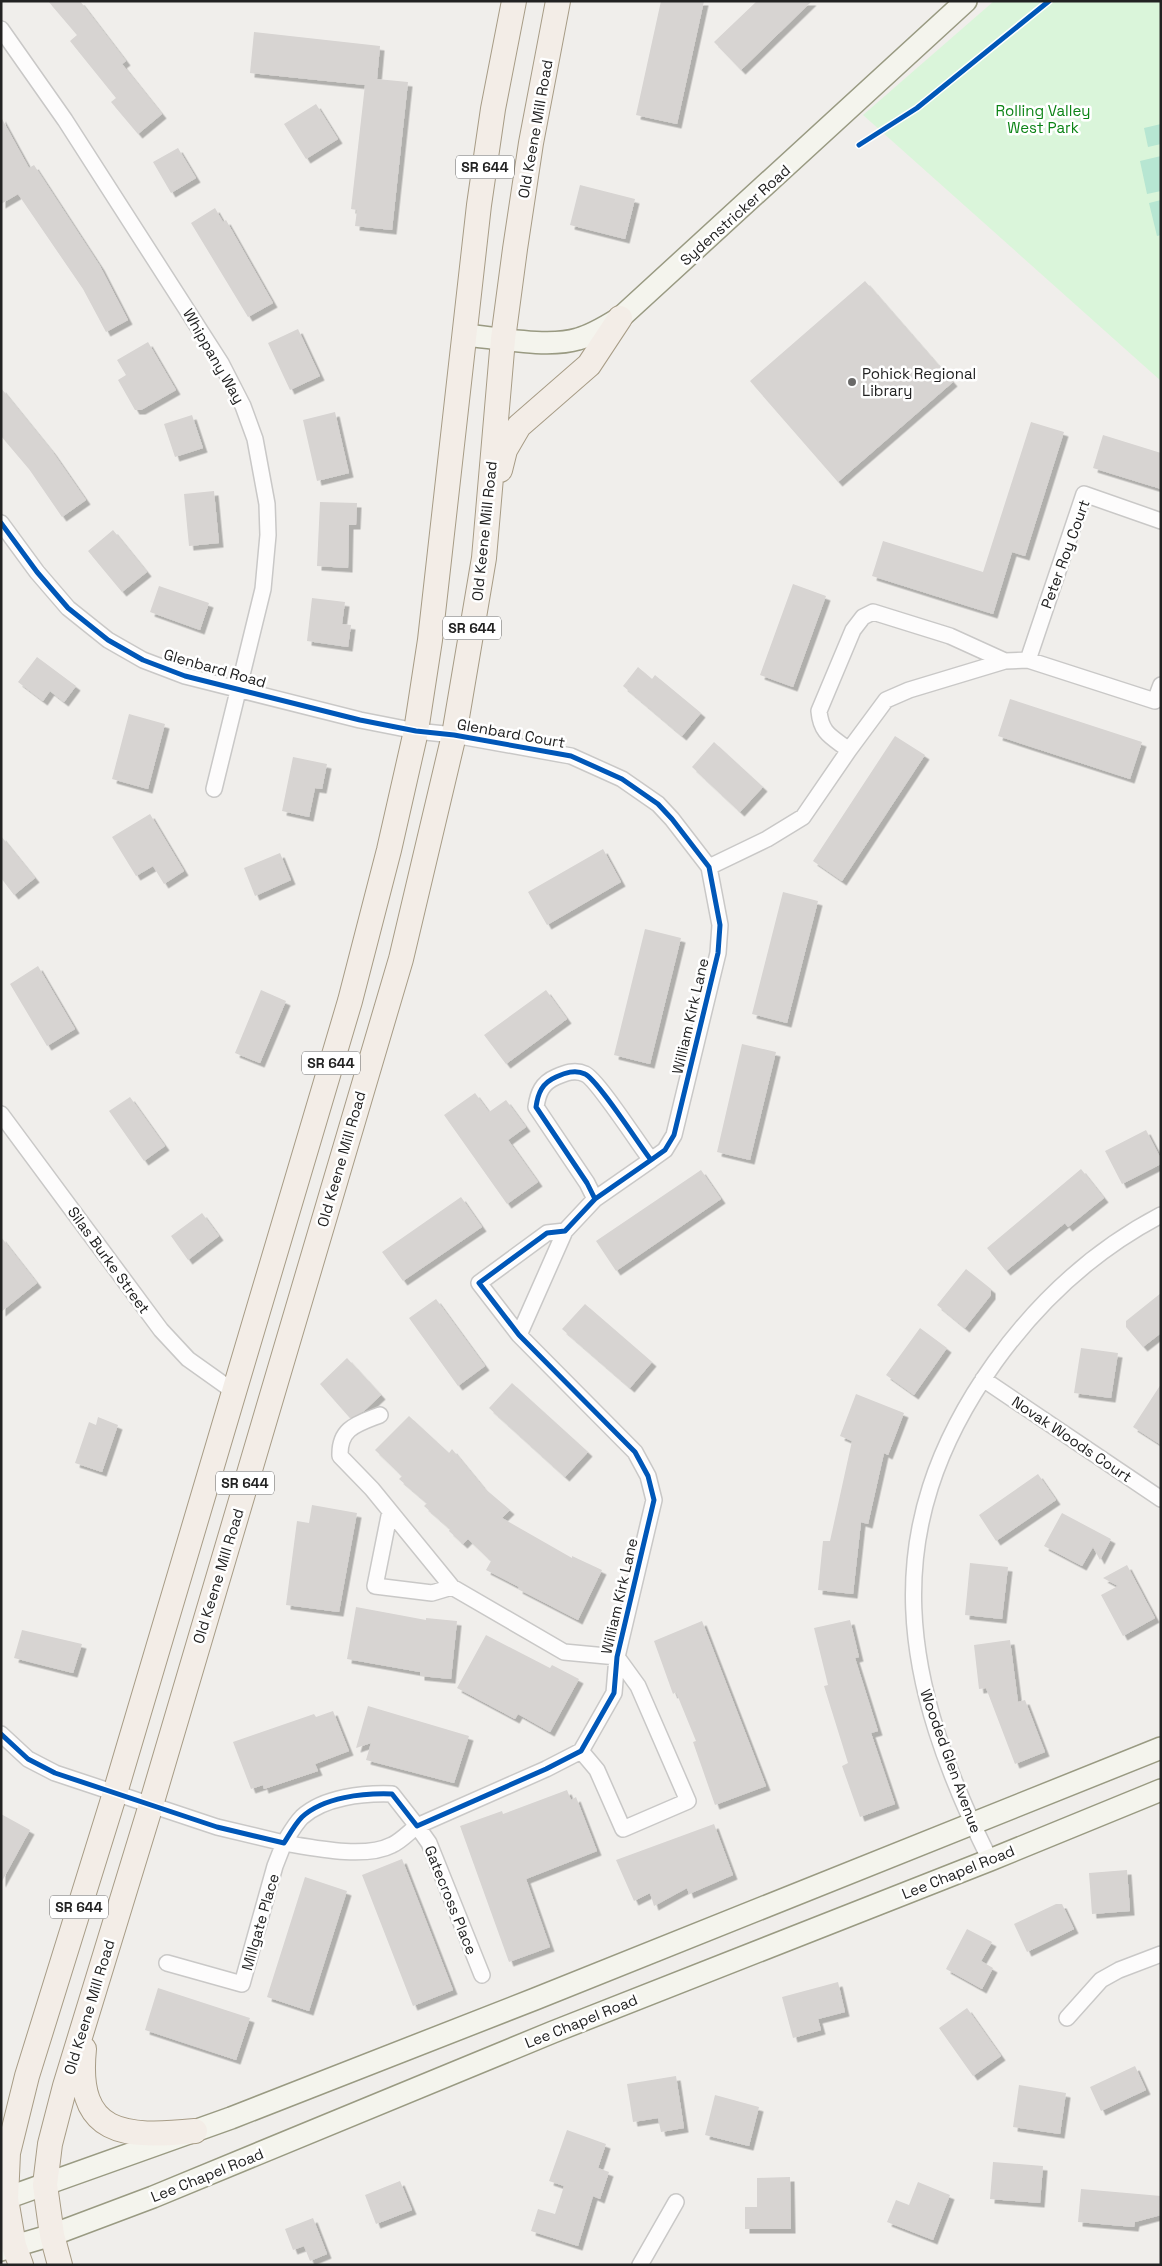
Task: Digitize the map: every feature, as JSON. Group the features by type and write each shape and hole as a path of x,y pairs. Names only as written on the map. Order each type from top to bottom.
{"main road":[{"name":"SR 644","path":"12,2254 3,2200 8,2154 27,2076 115,1792 350,1001 389,850 416,732 430,640 479,205 493,108 514,1"},
{"name":"Old Keene Mill Road","path":"60,2265 52,2235 45,2185 50,2144 60,2105 151,1805 401,959 454,735 484,558 503,339 531,143 558,1"},
{"name":"Sydenstricker Road","path":"465,335 545,342 578,340 597,332 620,318 966,1"},
{"path":"486,520 505,450 518,426 589,365 620,318"},
{"path":"3,2200 195,2131 535,1999 973,1825 1161,1748"},
{"name":"Lee Chapel Road","path":"12,2254 52,2235 153,2197 666,1987 990,1860 1161,1790"},
{"path":"88,2010 82,2073 84,2087 93,2110 102,2120 124,2132 160,2135 195,2131"}],"street":[{"name":"Whippany Way","path":"1,29 82,145 221,363 243,406 255,439 267,504 268,535 263,589 214,789"},
{"name":"Peter Roy Court","path":"1028,660 1084,494 1161,521"},
{"name":"Glenbard Road","path":"1,523 37,572 68,608 108,640 151,663 185,676 416,732"},
{"path":"849,750 828,734 820,725 819,711 853,630 864,617 874,612 950,636 1006,661"},
{"path":"708,867 767,839 803,817 886,700 909,690 1006,661 1028,660 1155,701 1161,685"},
{"name":"Glenbard Court","path":"416,732 454,735 571,756 622,779 658,804 672,819 708,867"},
{"name":"William Kirk Lane","path":"519,1335 565,1231 595,1199 665,1150 674,1135 718,953 720,925 708,867"},
{"path":"595,1199 588,1183 536,1107 538,1094 548,1080 568,1071 586,1074 600,1090 651,1160"},
{"name":"Silas Burke Street","path":"1,1114 161,1330 188,1359 233,1391"},
{"name":"Wooded Glen Avenue","path":"990,1860 973,1825 949,1764 924,1686 915,1634 912,1584 919,1526 940,1456 957,1421 983,1379 1022,1327 1057,1289 1103,1252 1161,1216"},
{"name":"William Kirk Lane","path":"565,1231 547,1233 479,1283 519,1335 635,1452 648,1476 654,1500 617,1657 614,1693 581,1751"},
{"name":"Novak Woods Court","path":"983,1379 1161,1499"},
{"path":"1,1734 37,1764 55,1773 218,1827 284,1844 340,1852 367,1851 392,1845 417,1826 546,1769 581,1751 597,1770 623,1829 688,1801 638,1686 617,1657 564,1652 452,1587 372,1489 340,1456 339,1444 344,1434 355,1424 380,1415"},
{"path":"390,1511 375,1586 432,1593 452,1587"},
{"path":"284,1844 301,1818 320,1804 373,1793 392,1794 417,1826"},
{"name":"Gatecross Place","path":"417,1826 429,1843 482,1975"},
{"name":"Millgate Place","path":"167,1963 242,1984 284,1844"},
{"path":"1067,2018 1100,1980 1119,1970 1161,1954"},
{"path":"640,2265 676,2202"}],"green space":[{"name":"Rolling Valley West Park","path":"994,1 1161,1 1161,381 863,115"},
{"path":"1161,124 1161,144 1148,147 1144,128"},
{"path":"1161,156 1161,191 1147,194 1140,161"},
{"path":"1161,200 1161,235 1157,236 1149,203"}],"building":[{"path":"48,1 80,1 126,61 122,64 162,114 138,134 111,102 116,98 70,41 77,35"},
{"path":"661,1 704,1 677,124 636,115"},
{"path":"757,1 812,1 741,70 714,42"},
{"path":"254,32 380,46 377,79 408,82 392,230 355,226 357,210 351,209 365,85 250,73"},
{"path":"316,104 338,139 306,159 284,124"},
{"path":"1,117 29,168 34,165 100,266 128,320 106,332 83,289 18,194 1,204"},
{"path":"178,148 196,178 171,193 153,162"},
{"path":"580,185 635,199 625,239 570,225"},
{"path":"215,208 223,222 226,220 273,303 248,317 191,223"},
{"name":"Pohick Regional Library","path":"865,281 953,382 838,482 750,381"},
{"path":"298,329 320,376 290,390 268,343"},
{"path":"148,342 176,390 141,410 135,410 118,380 126,375 117,360"},
{"path":"1,388 52,451 86,500 62,517 29,469 1,436"},
{"path":"335,412 349,473 317,481 303,420"},
{"path":"192,415 203,448 175,457 164,424"},
{"path":"1031,422 1064,432 1025,556 1012,552 993,614 872,576 883,541 983,572"},
{"path":"1103,435 1161,453 1161,489 1093,468"},
{"path":"214,491 219,543 189,546 184,494"},
{"path":"320,502 357,503 356,525 349,525 348,568 317,566"},
{"path":"113,530 147,572 122,592 88,551"},
{"path":"793,584 826,596 793,687 760,675"},
{"path":"159,586 209,603 200,630 150,612"},
{"path":"312,598 345,602 342,624 351,625 348,647 307,641"},
{"path":"37,657 76,686 64,702 50,691 43,701 18,682"},
{"path":"638,667 652,679 655,675 701,713 682,736 623,686"},
{"path":"1010,699 1142,742 1130,779 998,736"},
{"path":"129,714 165,724 148,789 112,779"},
{"path":"895,736 925,755 842,881 813,861"},
{"path":"714,742 763,787 740,812 692,767"},
{"path":"293,757 327,764 322,789 315,788 309,817 282,811"},
{"path":"150,814 184,871 164,884 153,866 136,876 112,837"},
{"path":"1,836 35,878 14,895 1,878"},
{"path":"603,849 621,882 547,925 528,892"},
{"path":"280,853 291,880 255,896 244,868"},
{"path":"783,892 818,901 787,1023 752,1014"},
{"path":"645,929 681,938 650,1064 614,1055"},
{"path":"38,966 75,1029 47,1046 10,984"},
{"path":"261,990 286,1001 260,1063 235,1053"},
{"path":"546,990 567,1019 506,1064 484,1035"},
{"path":"742,1044 776,1052 750,1160 717,1152"},
{"path":"475,1093 489,1112 506,1100 526,1127 508,1140 538,1182 507,1204 444,1115"},
{"path":"130,1097 165,1146 144,1161 109,1111"},
{"path":"1146,1130 1161,1159 1161,1164 1122,1184 1105,1151"},
{"path":"1081,1169 1104,1198 1068,1227 1065,1223 1006,1271 987,1248"},
{"path":"701,1170 721,1199 616,1271 596,1241"},
{"path":"461,1197 482,1227 403,1281 382,1252"},
{"path":"202,1213 219,1236 188,1260 171,1236"},
{"path":"1,1237 37,1283 1,1312"},
{"path":"966,1269 991,1289 991,1295 965,1328 937,1305"},
{"path":"1161,1293 1161,1333 1143,1347 1126,1327 1126,1321"},
{"path":"436,1299 485,1366 458,1386 409,1318"},
{"path":"585,1304 652,1362 630,1388 562,1329"},
{"path":"920,1328 947,1348 914,1395 886,1375"},
{"path":"1081,1348 1118,1353 1111,1398 1074,1393"},
{"path":"347,1358 381,1395 364,1411 350,1418 320,1384"},
{"path":"512,1383 588,1452 565,1477 489,1408"},
{"path":"1161,1384 1161,1445 1133,1427"},
{"path":"856,1394 904,1413 888,1455 884,1453 868,1524 861,1522 853,1594 818,1590 823,1541 830,1541 852,1441 840,1436"},
{"path":"409,1416 449,1453 452,1449 484,1488 510,1510 502,1518 572,1558 572,1556 602,1570 578,1620 486,1570 491,1561 468,1539 463,1544 449,1531 450,1529 424,1506 427,1503 399,1479 402,1476 375,1450"},
{"path":"98,1417 118,1425 102,1472 75,1463 89,1422 96,1425"},
{"path":"1038,1474 1056,1500 996,1541 979,1515"},
{"path":"312,1505 357,1513 339,1612 286,1605 297,1521 309,1523"},
{"path":"1062,1513 1111,1539 1100,1560 1093,1547 1082,1566 1044,1546"},
{"path":"970,1563 1008,1567 1002,1619 965,1615"},
{"path":"1127,1565 1155,1618 1123,1636 1101,1595 1118,1586 1103,1578"},
{"path":"356,1607 426,1620 426,1618 457,1621 451,1679 420,1676 420,1672 347,1659"},
{"path":"850,1620 859,1657 855,1658 878,1731 871,1733 895,1804 860,1817 842,1766 848,1763 824,1686 828,1685 814,1628"},
{"path":"702,1621 766,1786 715,1805 693,1742 696,1741 676,1692 673,1694 654,1641"},
{"path":"22,1630 82,1644 73,1673 14,1658"},
{"path":"486,1635 550,1668 552,1665 579,1679 550,1732 518,1714 515,1719 457,1688"},
{"path":"1010,1640 1018,1702 1025,1700 1045,1752 1015,1764 986,1688 979,1689 974,1645"},
{"path":"368,1706 469,1736 454,1783 366,1760 371,1743 356,1748"},
{"path":"333,1711 349,1751 315,1764 318,1771 264,1789 263,1785 251,1789 233,1742 314,1714 316,1717"},
{"path":"567,1790 571,1800 576,1797 597,1851 526,1879 550,1947 509,1962 460,1826 502,1811 503,1814"},
{"path":"1,1814 30,1830 1,1883"},
{"path":"714,1824 733,1875 689,1894 687,1888 654,1906 650,1893 634,1901 616,1860"},
{"path":"402,1859 453,1990 413,2006 362,1875"},
{"path":"1127,1870 1130,1911 1092,1914 1089,1873"},
{"path":"305,1877 347,1891 309,2011 267,1997"},
{"path":"1056,1904 1062,1904 1074,1929 1027,1952 1014,1924"},
{"path":"967,1929 992,1942 981,1961 993,1968 982,1989 946,1969"},
{"path":"838,1982 845,2012 818,2019 821,2030 793,2038 782,1997"},
{"path":"158,1988 250,2018 236,2060 145,2030"},
{"path":"967,2008 1001,2056 973,2076 939,2028"},
{"path":"1135,2066 1146,2090 1101,2111 1090,2087"},
{"path":"676,2076 684,2128 661,2132 658,2118 633,2122 627,2084"},
{"path":"1019,2085 1066,2093 1060,2134 1013,2127"},
{"path":"715,2095 759,2107 749,2146 705,2135"},
{"path":"567,2130 606,2144 598,2168 609,2172 600,2199 593,2196 578,2246 531,2231 538,2209 555,2214 564,2186 549,2181"},
{"path":"993,2162 1043,2166 1040,2203 990,2199"},
{"path":"790,2177 791,2229 745,2229 745,2207 757,2207 757,2178"},
{"path":"400,2181 412,2210 376,2224 365,2195"},
{"path":"918,2182 950,2195 933,2240 887,2222 896,2200 909,2205"},
{"path":"1081,2189 1161,2196 1161,2215 1135,2222 1134,2227 1078,2222"},
{"path":"313,2218 327,2254 310,2261 304,2246 293,2250 285,2229"}],"cycle path":[{"path":"859,145 917,108 1049,1"},
{"path":"1,523 37,572 68,608 108,640 143,660 185,676 360,720 571,756 622,779 658,804 709,867 720,925 718,953 674,1135 665,1150 651,1160"},
{"path":"1,1734 28,1759 55,1773 217,1827 284,1843 302,1817 311,1810 332,1801 369,1794 392,1794 417,1826 546,1769 581,1751 614,1693 617,1657 654,1500 648,1476 635,1452 519,1335 479,1283 547,1233 565,1231 595,1199 651,1160 591,1079 585,1074 570,1072 551,1079 544,1085 538,1097 536,1107 587,1183 595,1199"}],"place":[{"name":"Pohick Regional Library","path":"852,382"}]}
